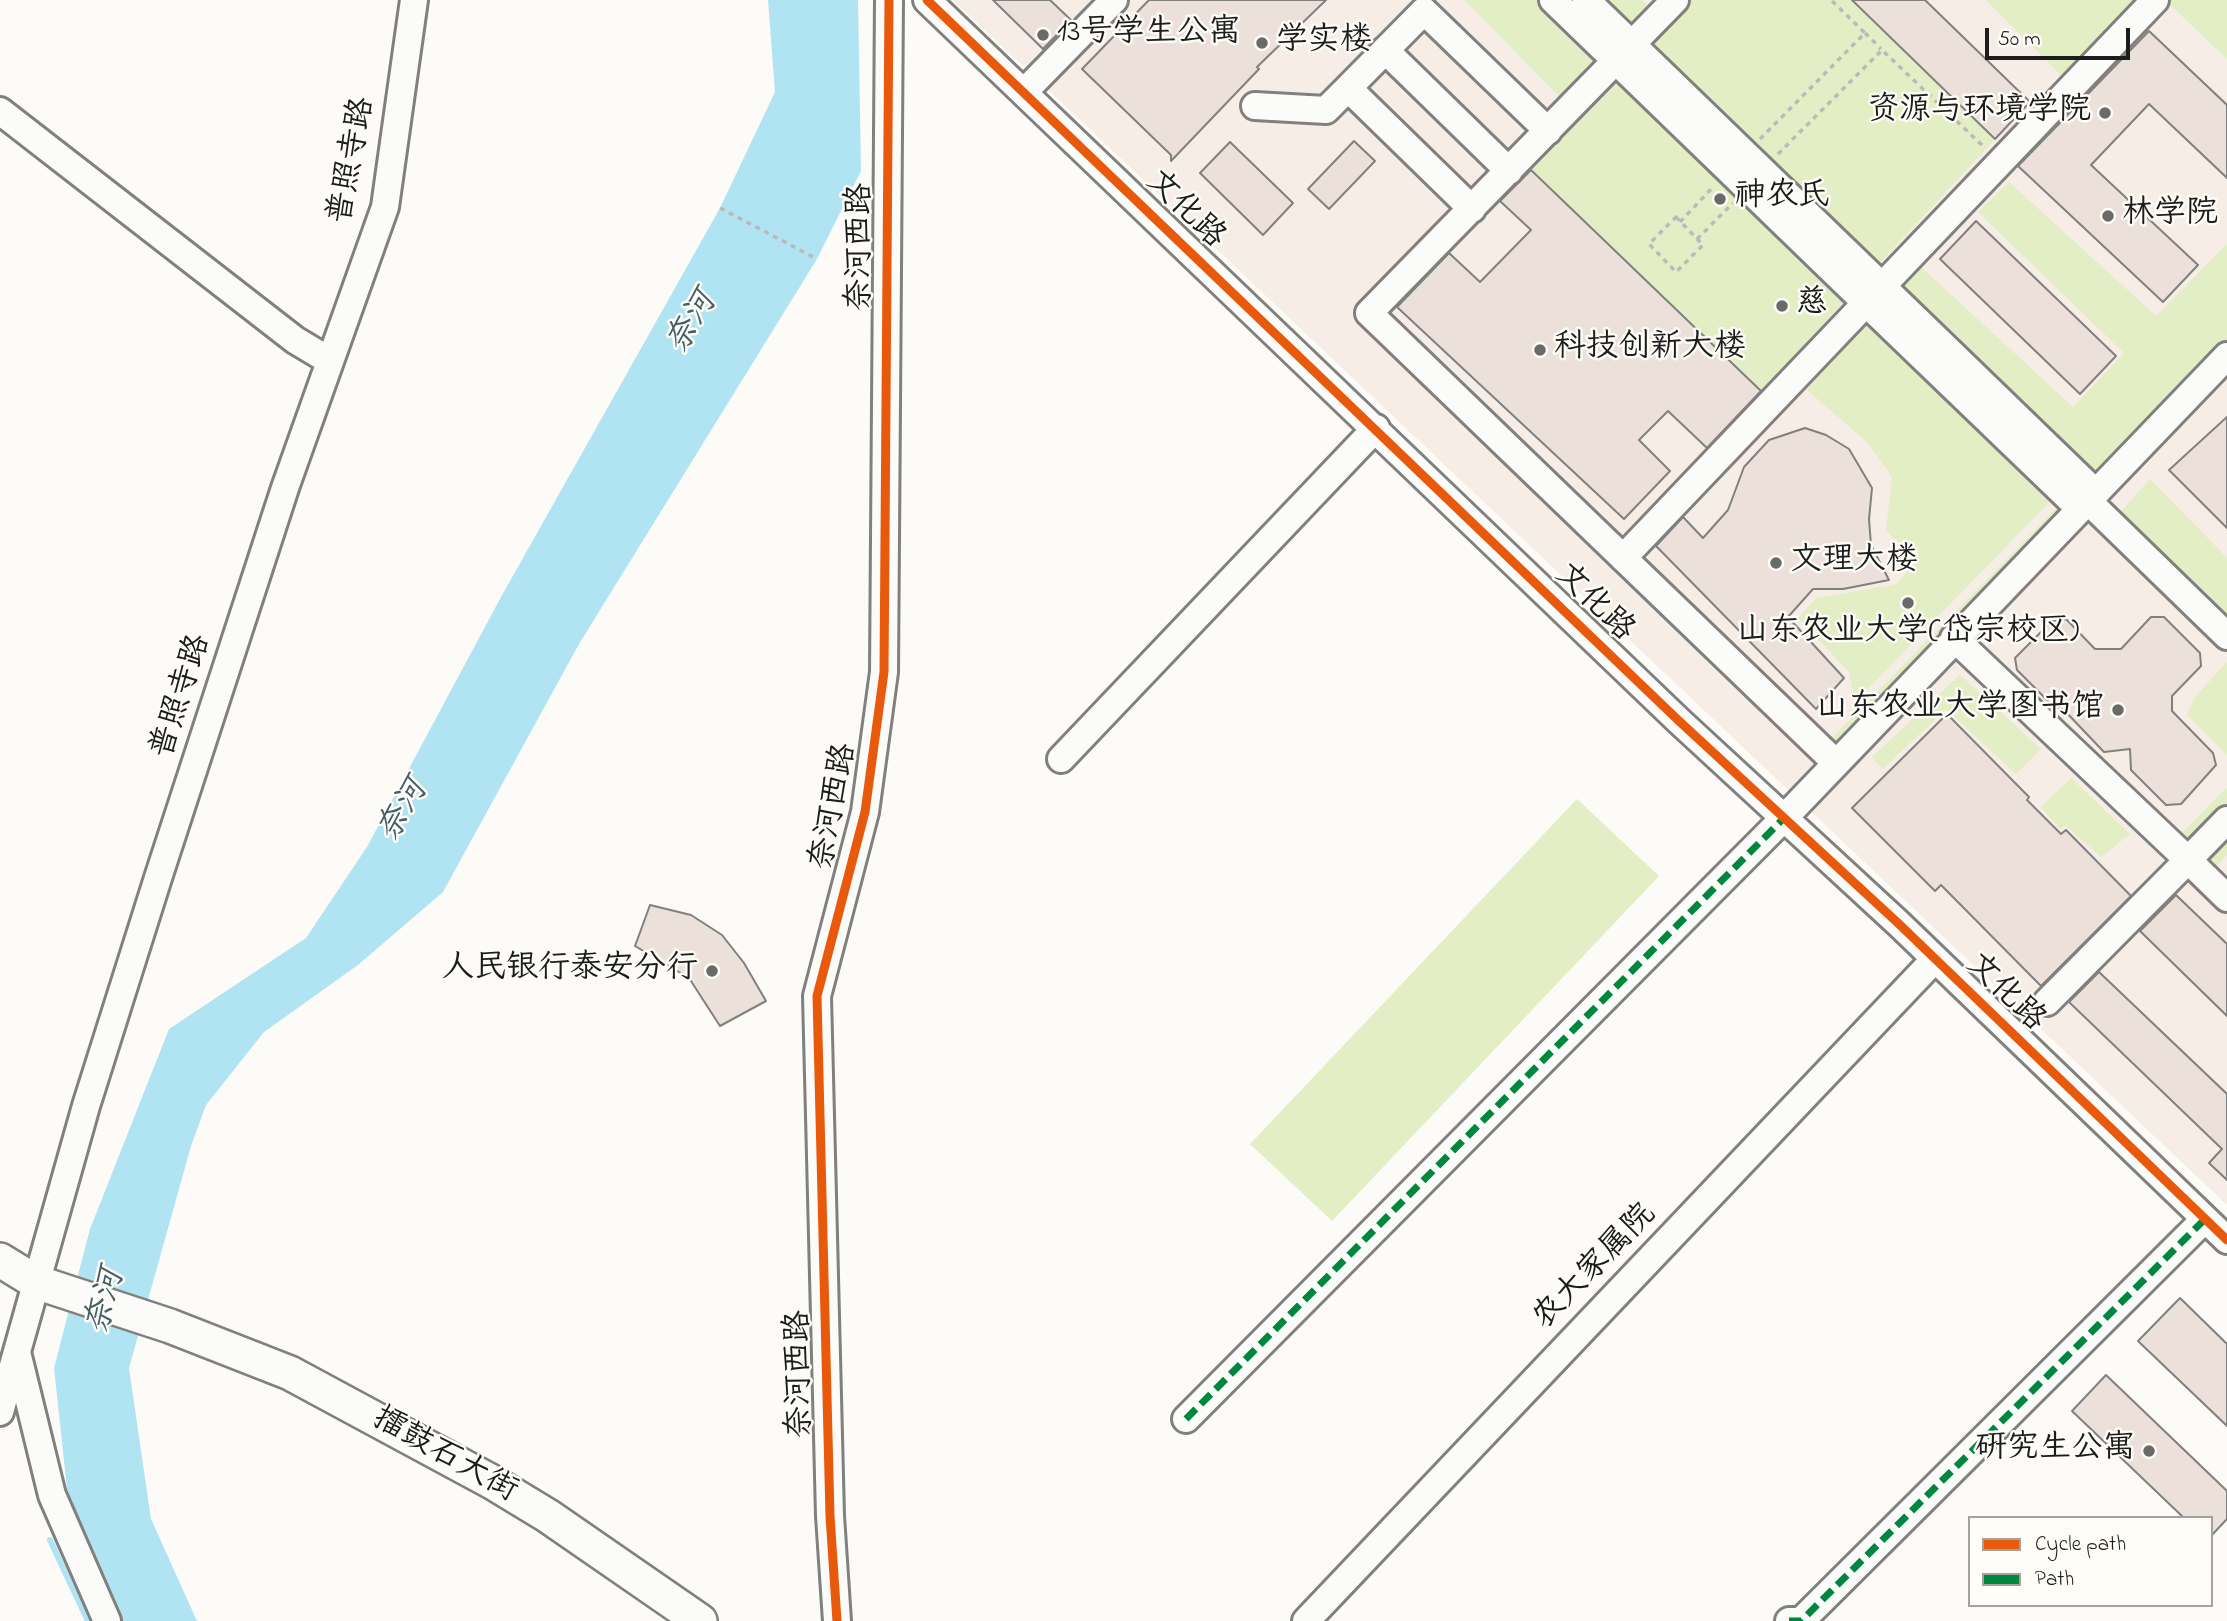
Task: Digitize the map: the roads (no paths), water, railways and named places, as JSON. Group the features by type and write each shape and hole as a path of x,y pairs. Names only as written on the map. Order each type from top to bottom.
{"main road":[{"path":"0,1260 36,1282"},
{"path":"0,1283 36,1282"},
{"name":"擂鼓石大街","path":"36,1282 170,1326 290,1373 421,1441 548,1516 700,1621"}],"street":[{"name":"普照寺路","path":"0,1412 16,1347 86,1106 163,865 330,361 385,207 414,0"},
{"name":"奈河西路","path":"837,1621 830,1516 817,996 865,812 884,672 889,0"},
{"name":"文化路","path":"927,0 1679,721 1785,817 2227,1240"},
{"path":"1024,92 1114,0"},
{"path":"1553,0 1624,54 2227,636"},
{"path":"1586,0 1624,54"},
{"path":"1675,0 1369,313 1836,762"},
{"path":"1623,558 2155,0"},
{"path":"1255,106 1326,110 1424,11 1548,131"},
{"path":"1385,50 1509,171"},
{"path":"1348,88 1472,209"},
{"path":"0,111 295,340 330,361"},
{"path":"1186,1419 1785,817 2227,356"},
{"path":"1060,760 1376,428"},
{"path":"1954,638 2227,898"},
{"path":"2047,1002 2227,820"},
{"name":"农大家属院","path":"1306,1621 1934,960"},
{"path":"1789,1621 1801,1621 2204,1219"},
{"path":"16,1347 52,1495 107,1621"}],"water":[{"name":"奈河","path":"768,0 858,0 861,171 817,259 579,644 443,892 358,965 264,1032 206,1105 191,1146 129,1368 151,1519 197,1621 121,1621 68,1498 54,1368 90,1229 169,1029 306,938 367,847 501,597 720,208 775,92"}],"waterway":[{"path":"50,1540 88,1621"}],"place":[{"name":"13号学生公寓","path":"1043,35"},
{"name":"学实楼","path":"1262,43"},
{"name":"资源与环境学院","path":"2105,113"},
{"name":"神农氏","path":"1720,199"},
{"name":"林学院","path":"2108,216"},
{"name":"慈","path":"1782,306"},
{"name":"科技创新大楼","path":"1540,350"},
{"name":"文理大楼","path":"1776,563"},
{"name":"山东农业大学(岱宗校区)","path":"1908,603"},
{"name":"山东农业大学图书馆","path":"2118,710"},
{"name":"人民银行泰安分行","path":"712,971"},
{"name":"研究生公寓","path":"2149,1451"}]}
